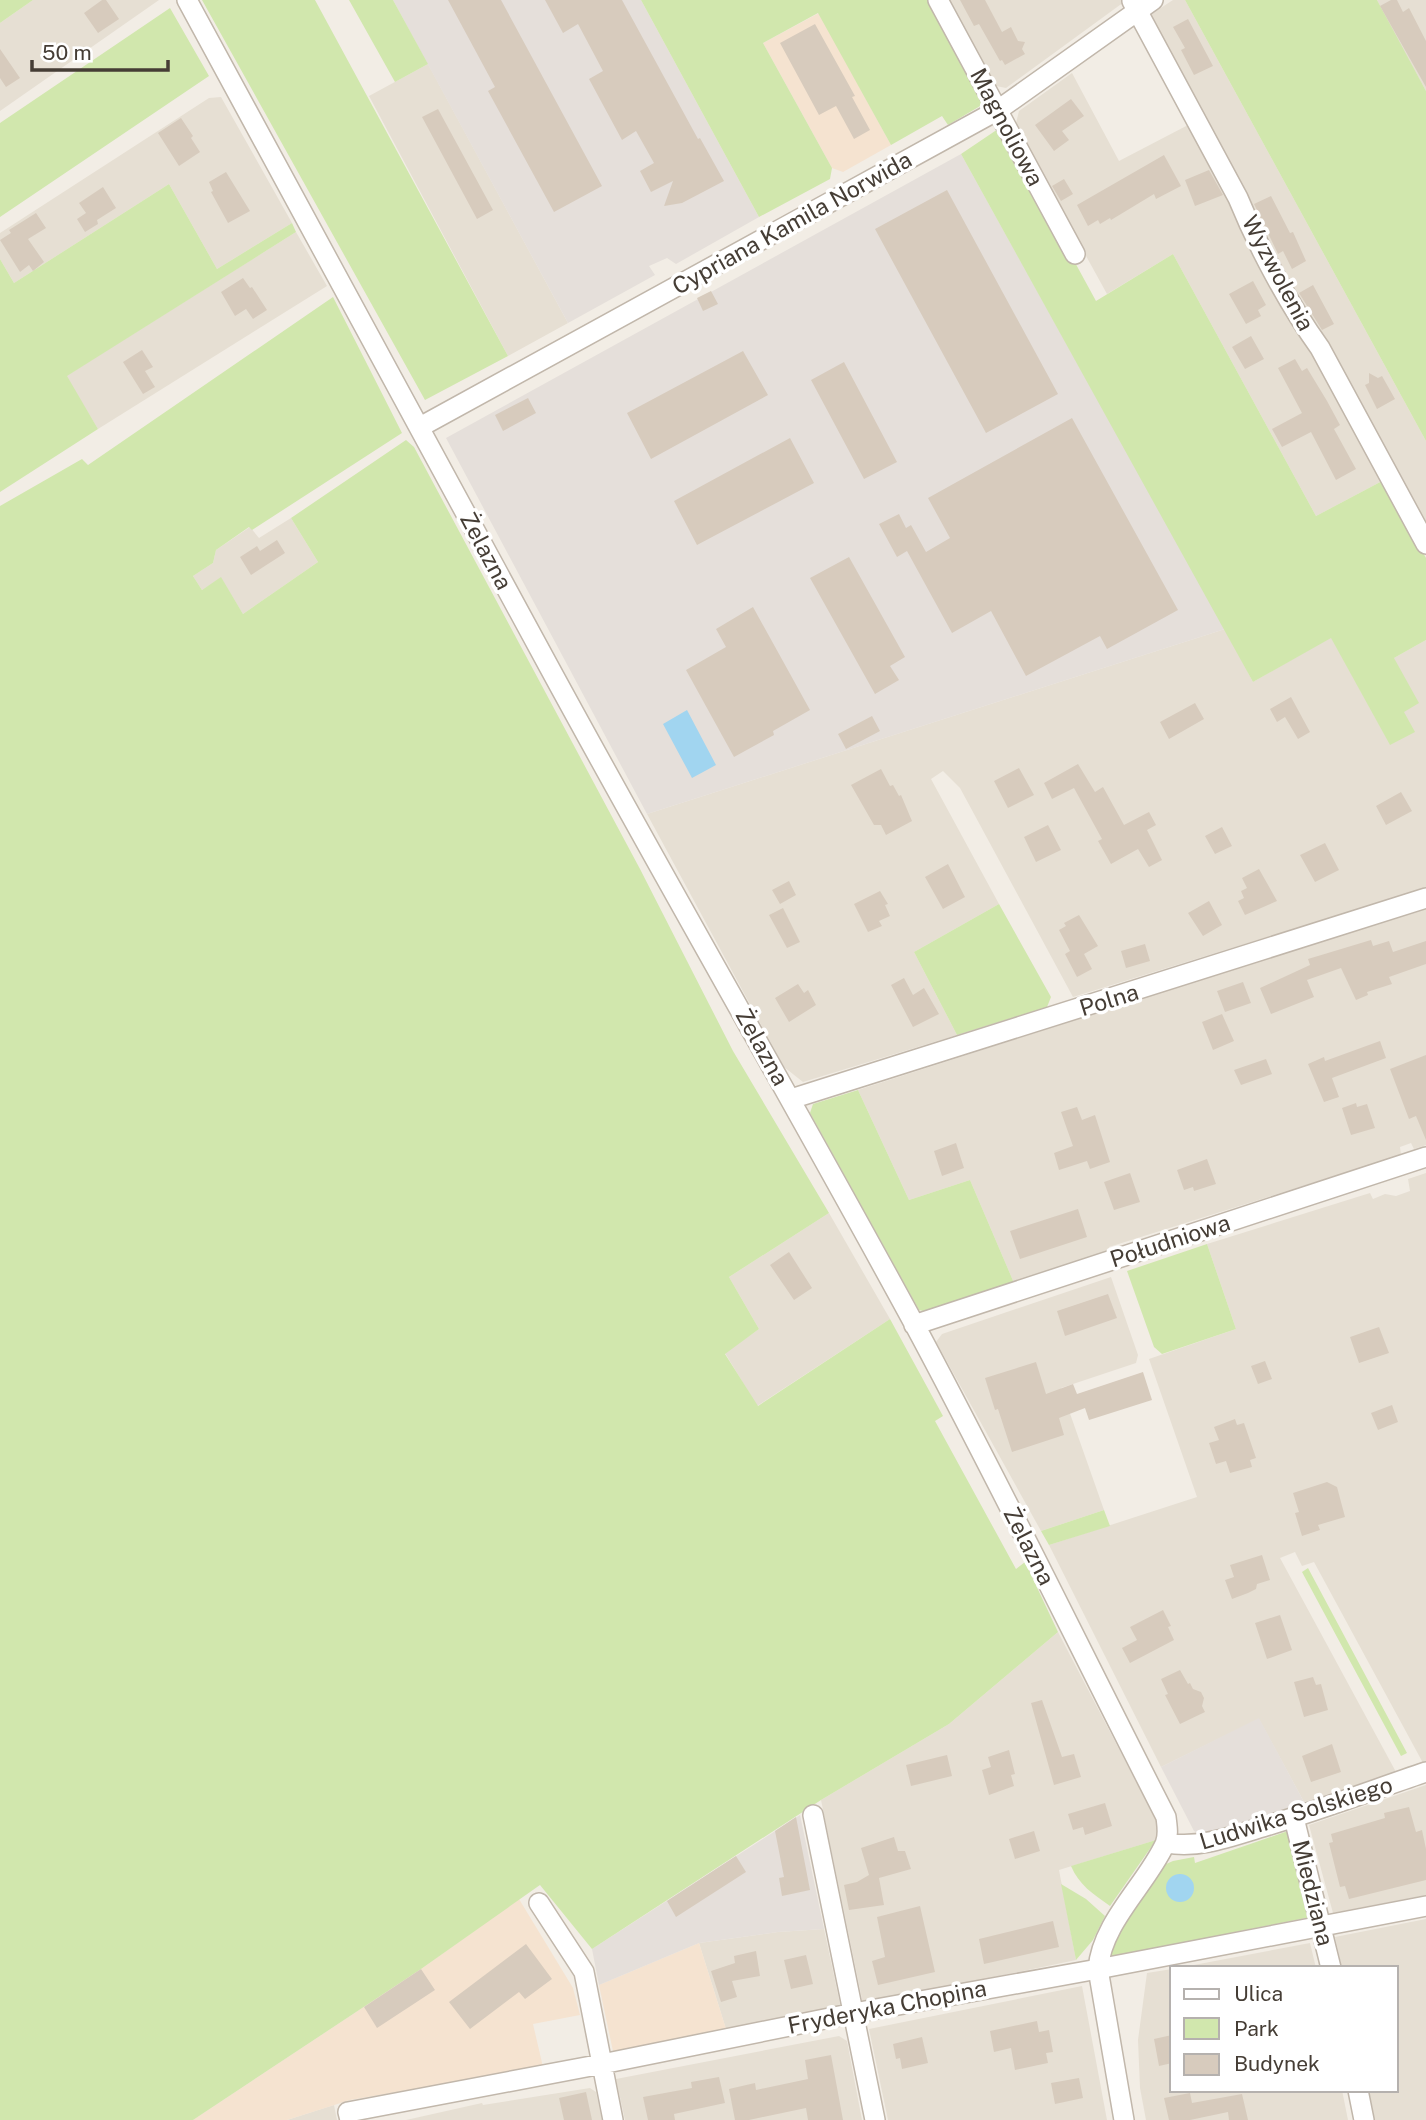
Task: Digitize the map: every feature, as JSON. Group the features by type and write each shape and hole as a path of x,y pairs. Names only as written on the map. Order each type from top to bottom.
{"street":[{"name":"Żelazna","path":"187,0 549,668 791,1099 914,1325 1166,1817 1166,1843"},
{"name":"Magnoliowa","path":"938,0 1075,254"},
{"name":"Cypriana Kamila Norwida","path":"420,427 998,110 1141,4"},
{"name":"Wyzwolenia","path":"1141,4 1249,223 1426,544"},
{"name":"Polna","path":"791,1099 1426,898"},
{"name":"Południowa","path":"914,1325 1426,1157"},
{"name":"Ludwika Solskiego","path":"1166,1843 1183,1846 1206,1844 1294,1818 1426,1772"},
{"path":"813,1815 875,2120"},
{"name":"Miedziana","path":"1294,1818 1331,1966"},
{"path":"1124,2120 1098,1969 1099,1956 1132,1894 1166,1843"},
{"path":"539,1903 584,1972 613,2120"},
{"name":"Fryderyka Chopina","path":"349,2116 854,2012 1098,1969 1426,1906"},
{"path":"1357,2092 1364,2120"}],"shaded area":[{"path":"33,0 159,0 0,111 0,23"},
{"path":"393,0 641,0 759,217 676,264 667,258 649,266 655,275 568,323"},
{"path":"944,0 1124,2 1006,88 991,85"},
{"path":"1173,0 1185,0 1426,441 1426,523 1326,339 1319,334 1147,17"},
{"path":"1377,0 1426,0 1426,91 1394,33"},
{"path":"819,13 891,145 843,172 832,168 763,43"},
{"path":"428,64 568,323 508,356 369,96"},
{"path":"1072,73 1119,161 1190,124 1384,480 1316,516 1173,254 1107,294 1015,127 1019,111"},
{"path":"221,97 292,223 217,269 169,184 14,283 0,259 0,233 209,98"},
{"path":"961,154 1225,629 647,814 446,438"},
{"path":"296,232 327,286 98,429 66,376"},
{"path":"291,518 318,562 243,614 221,578 202,590 193,576 213,563 216,550 250,527 259,538"},
{"path":"1225,629 1253,682 1331,637 1390,744 1404,711 1394,658 1426,640 1426,888 1073,997 960,788 943,771 931,779 999,904 914,952 957,1035 803,1082 784,1067 647,814"},
{"path":"1426,907 1426,1145 1414,1149 1411,1143 1400,1147 1401,1155 1109,1247 1109,1250 1014,1283 970,1180 909,1200 858,1090"},
{"path":"1426,1173 1426,1762 1423,1763 1314,1562 1302,1566 1295,1552 1280,1558 1396,1772 1304,1802 1259,1719 1161,1767 1049,1545 1197,1497 1149,1359 1236,1329 1207,1244 1370,1193 1373,1199 1385,1194 1396,1196 1410,1191 1408,1179"},
{"path":"829,1213 890,1319 757,1406 725,1353 759,1329 729,1277"},
{"path":"1111,1277 1138,1355 1136,1363 1061,1388 1104,1510 1041,1531 936,1342 942,1334"},
{"path":"1058,1632 1158,1824 1156,1840 1059,1870 1076,1960 863,2004 821,1800 949,1724"},
{"path":"1259,1718 1304,1802 1205,1837 1194,1831 1161,1767"},
{"path":"1426,1785 1426,1895 1333,1913 1309,1825"},
{"path":"800,1815 824,1929 778,1932 699,1943 599,1985 592,1949"},
{"path":"519,1899 573,1988 580,2015 533,2024 543,2067 350,2100 287,2120 193,2120 421,1969"},
{"path":"1426,1919 1426,2120 1375,2120 1369,2092 1398,2092 1398,1966 1342,1966 1335,1937"},
{"path":"824,1929 840,2004 832,2008 726,2029 699,1943 778,1932"},
{"path":"699,1943 726,2029 614,2056 599,1985"},
{"path":"1310,1943 1316,1966 1189,1966"},
{"path":"1170,1969 1170,2092 1342,2092 1348,2120 1146,2120 1140,2088 1138,2040 1147,1973"},
{"path":"1082,1986 1107,2120 888,2120 869,2029"},
{"path":"839,2036 847,2041 862,2120 625,2120 616,2079"},
{"path":"590,2088 596,2092 602,2120 406,2120 482,2103 483,2105"},
{"path":"334,2105 337,2120 287,2120"}],"green space":[{"path":"0,0 33,0 0,23"},
{"path":"202,0 315,0 508,356 425,400"},
{"path":"349,0 393,0 428,64 395,82"},
{"path":"641,0 931,0 987,102 948,125 942,116 891,145 818,13 763,43 832,168 830,179 759,217"},
{"path":"1185,0 1377,0 1426,91 1426,441"},
{"path":"170,8 209,76 0,217 0,123"},
{"path":"1001,127 1096,301 1173,254 1316,516 1384,480 1426,558 1426,640 1394,658 1419,703 1404,712 1415,732 1390,745 1331,638 1253,682 961,154"},
{"path":"169,184 217,269 292,223 296,232 67,376 98,429 0,492 0,259 14,283"},
{"path":"333,297 402,433 252,530 249,527 216,550 213,563 193,576 202,590 221,577 243,614 318,562 291,518 406,440 414,447 640,869 733,1051 829,1213 729,1277 759,1329 725,1354 758,1406 890,1319 943,1416 935,1421 1016,1569 1025,1562 1058,1632 949,1724 821,1800 592,1949 540,1885 421,1969 193,2120 0,2120 0,506 82,459 88,465"},
{"path":"999,904 1051,997 1047,1007 957,1035 914,952"},
{"path":"858,1090 909,1200 970,1180 1014,1283 919,1310 810,1113 813,1104"},
{"path":"1207,1244 1236,1329 1162,1354 1154,1347 1127,1271"},
{"path":"1104,1510 1110,1526 1049,1545 1041,1531"},
{"path":"1308,1568 1407,1753 1401,1756 1302,1572"},
{"path":"1288,1831 1311,1917 1107,1958 1157,1868 1173,1861 1194,1857 1195,1863"},
{"path":"1156,1840 1110,1906 1082,1884 1071,1866"},
{"path":"1061,1884 1086,1899 1105,1916 1093,1940 1076,1960"}],"water":[{"path":"687,710 716,765 692,778 663,724"},
{"path":"1180,1874 1190,1878 1194,1888 1190,1898 1180,1902 1170,1898 1166,1888 1170,1878"}],"building":[{"path":"106,0 119,19 98,33 84,13"},
{"path":"448,0 501,0 602,186 554,212 488,91 495,87"},
{"path":"545,0 622,0 724,181 682,203 664,206 673,181 651,192 640,171 654,163 636,131 622,140 589,79 603,71 578,24 563,33"},
{"path":"960,0 985,0 1002,32 1011,27 1018,41 1025,42 1022,49 1025,54 1005,65 1000,61 979,24 974,26"},
{"path":"1397,0 1403,12 1409,8 1426,41 1426,87 1380,6"},
{"path":"1188,19 1213,66 1194,75 1181,50 1185,48 1173,27"},
{"path":"815,24 855,96 852,97 870,130 854,139 836,106 819,115 780,43"},
{"path":"0,49 20,78 6,87 0,78"},
{"path":"1071,99 1084,116 1062,131 1069,140 1054,151 1035,125"},
{"path":"438,109 493,210 477,219 422,117"},
{"path":"181,118 200,152 179,166 158,133"},
{"path":"1164,155 1181,186 1156,199 1154,194 1111,220 1110,218 1100,224 1098,220 1088,226 1077,205"},
{"path":"1209,170 1223,195 1195,206 1185,180"},
{"path":"226,172 250,211 228,223 211,192 213,191 209,182"},
{"path":"1064,179 1073,194 1061,201 1052,186"},
{"path":"103,187 116,208 97,220 98,224 85,232 77,219 86,213 79,203"},
{"path":"947,190 1058,394 986,433 875,229"},
{"path":"1271,196 1290,233 1293,232 1306,261 1292,269 1283,251 1278,254 1254,204"},
{"path":"36,213 46,228 28,239 44,262 33,271 29,265 20,272 0,240 11,233 9,230"},
{"path":"243,278 267,310 253,319 246,309 235,316 221,292"},
{"path":"1253,281 1266,305 1258,310 1261,316 1246,324 1229,294"},
{"path":"1313,285 1334,324 1322,330 1299,293"},
{"path":"711,291 718,304 703,311 697,298"},
{"path":"1251,336 1264,359 1245,369 1232,347"},
{"path":"142,350 153,367 145,371 155,387 143,394 123,362"},
{"path":"743,351 768,395 651,459 627,413"},
{"path":"1295,359 1302,371 1307,368 1327,401 1340,425 1334,429 1356,469 1336,480 1311,432 1282,447 1272,429 1302,413 1278,368"},
{"path":"844,362 897,462 864,479 811,380"},
{"path":"1369,373 1378,378 1382,376 1395,399 1377,409 1365,385 1369,383"},
{"path":"528,398 536,413 503,431 495,415"},
{"path":"1072,418 1178,610 1107,649 1100,636 1026,676 991,611 952,633 907,551 897,557 879,524 899,514 906,528 911,525 926,552 950,538 928,498"},
{"path":"790,438 814,483 697,545 674,501"},
{"path":"277,540 285,553 251,575 240,557 257,546 260,551"},
{"path":"849,557 905,657 890,666 899,680 875,694 810,578"},
{"path":"753,607 810,710 773,731 774,735 734,757 686,670 726,647 716,629"},
{"path":"1291,697 1310,732 1298,739 1285,717 1277,722 1270,709"},
{"path":"1195,703 1204,719 1169,739 1160,722"},
{"path":"872,716 880,731 846,749 838,734"},
{"path":"1078,764 1095,792 1103,787 1124,825 1149,812 1156,825 1147,830 1162,860 1149,867 1138,849 1111,864 1098,841 1102,839 1074,788 1052,799 1044,783"},
{"path":"1019,768 1034,795 1008,808 994,781"},
{"path":"881,769 890,786 893,785 899,796 901,795 912,821 886,835 881,825 874,825 851,785"},
{"path":"1401,792 1412,811 1386,825 1376,806"},
{"path":"1048,825 1061,850 1036,862 1024,837"},
{"path":"1222,827 1232,846 1215,854 1205,836"},
{"path":"1325,843 1339,870 1315,882 1300,855"},
{"path":"948,864 965,897 943,909 925,877"},
{"path":"1259,869 1277,901 1245,915 1238,901 1244,898 1241,891 1247,888 1242,878"},
{"path":"789,881 796,895 780,904 772,890"},
{"path":"880,891 888,904 885,905 890,916 879,921 882,926 868,932 854,904"},
{"path":"1209,901 1222,925 1203,936 1188,913"},
{"path":"783,908 800,942 787,948 769,915"},
{"path":"1079,915 1098,946 1084,954 1092,969 1077,977 1065,954 1070,951 1059,930 1066,926 1064,923"},
{"path":"1371,940 1373,946 1389,941 1393,952 1426,941 1426,964 1389,977 1392,984 1367,992 1368,995 1356,1000 1341,968 1307,980 1314,997 1271,1014 1260,988 1310,965 1308,959"},
{"path":"1145,944 1150,961 1126,968 1121,951"},
{"path":"904,978 913,995 924,988 939,1014 913,1027 891,985"},
{"path":"1243,982 1251,1003 1225,1012 1217,991"},
{"path":"798,984 804,993 808,990 816,1005 789,1022 775,998"},
{"path":"1222,1014 1234,1041 1213,1050 1202,1022"},
{"path":"1380,1041 1386,1058 1332,1078 1339,1097 1324,1102 1308,1064 1324,1057 1325,1061"},
{"path":"1426,1055 1426,1140 1416,1116 1409,1119 1390,1069"},
{"path":"1266,1059 1272,1074 1241,1085 1234,1070"},
{"path":"1356,1103 1357,1107 1367,1104 1375,1128 1351,1135 1342,1108"},
{"path":"1077,1107 1082,1120 1095,1115 1110,1162 1090,1169 1087,1161 1059,1170 1054,1153 1073,1146 1061,1112"},
{"path":"956,1143 964,1168 942,1176 934,1151"},
{"path":"1207,1159 1216,1184 1194,1191 1193,1187 1184,1190 1177,1170"},
{"path":"1130,1173 1140,1202 1114,1210 1104,1182"},
{"path":"1078,1209 1087,1237 1020,1259 1010,1231"},
{"path":"789,1252 812,1288 794,1300 770,1265"},
{"path":"1108,1294 1117,1318 1065,1336 1057,1311"},
{"path":"1379,1327 1389,1353 1359,1363 1350,1337"},
{"path":"1265,1361 1272,1379 1258,1384 1251,1366"},
{"path":"1036,1362 1046,1394 1073,1384 1077,1394 1143,1372 1152,1400 1089,1420 1085,1408 1059,1418 1064,1435 1012,1452 985,1378"},
{"path":"1392,1405 1398,1422 1378,1430 1371,1413"},
{"path":"1235,1419 1237,1425 1244,1423 1256,1458 1250,1460 1252,1467 1230,1473 1226,1461 1216,1464 1209,1443 1219,1440 1214,1427"},
{"path":"1327,1482 1337,1487 1345,1517 1318,1525 1320,1530 1302,1536 1295,1513 1299,1512 1293,1493"},
{"path":"1262,1555 1270,1580 1257,1584 1256,1589 1232,1599 1225,1580 1234,1577 1230,1565"},
{"path":"1163,1610 1174,1640 1130,1663 1122,1648 1137,1640 1130,1627"},
{"path":"1280,1615 1292,1650 1267,1659 1255,1623"},
{"path":"1180,1670 1188,1684 1201,1692 1205,1712 1180,1724 1165,1695 1168,1694 1161,1679"},
{"path":"1313,1677 1316,1685 1321,1684 1328,1710 1304,1717 1294,1682"},
{"path":"1042,1700 1062,1757 1074,1754 1081,1777 1054,1785 1031,1703"},
{"path":"1332,1744 1341,1772 1311,1782 1302,1756"},
{"path":"1009,1750 1015,1774 1011,1775 1014,1786 989,1795 982,1770 991,1767 988,1757"},
{"path":"947,1755 952,1776 911,1786 906,1765"},
{"path":"1105,1803 1112,1826 1085,1835 1083,1827 1073,1830 1068,1814"},
{"path":"1409,1807 1416,1832 1422,1830 1426,1849 1426,1880 1349,1899 1345,1886 1340,1887 1329,1843 1333,1842 1331,1834 1385,1818 1384,1813"},
{"path":"796,1817 810,1890 782,1896 779,1878 784,1877 775,1831"},
{"path":"1034,1831 1040,1851 1015,1859 1009,1839"},
{"path":"894,1837 898,1851 905,1851 911,1869 879,1878 884,1905 849,1910 844,1885 869,1875 861,1848"},
{"path":"736,1856 746,1872 676,1917 667,1901"},
{"path":"920,1906 935,1972 878,1985 872,1961 885,1957 877,1917"},
{"path":"1053,1921 1059,1947 984,1964 979,1939"},
{"path":"526,1944 552,1979 525,1999 519,1992 470,2029 449,2002"},
{"path":"756,1951 760,1976 732,1981 737,1997 721,2002 711,1971 735,1963 734,1956"},
{"path":"806,1955 813,1984 791,1989 784,1960"},
{"path":"421,1969 435,1990 377,2028 364,2007"},
{"path":"1037,2021 1039,2032 1049,2030 1053,2052 1046,2053 1048,2063 1015,2070 1011,2048 994,2052 990,2031"},
{"path":"1170,2035 1170,2063 1159,2066 1154,2039"},
{"path":"922,2037 928,2063 902,2069 900,2058 896,2059 893,2044"},
{"path":"831,2055 843,2120 808,2120 806,2108 749,2120 735,2120 729,2089 755,2083 756,2090 808,2079 805,2060"},
{"path":"719,2077 725,2103 674,2114 675,2120 648,2120 643,2097 692,2088 691,2082"},
{"path":"1079,2078 1083,2098 1055,2104 1051,2083"},
{"path":"586,2092 592,2120 564,2120 559,2098"},
{"path":"1190,2093 1192,2103 1242,2094 1248,2120 1229,2120 1228,2112 1190,2120 1169,2120 1164,2098"}]}
